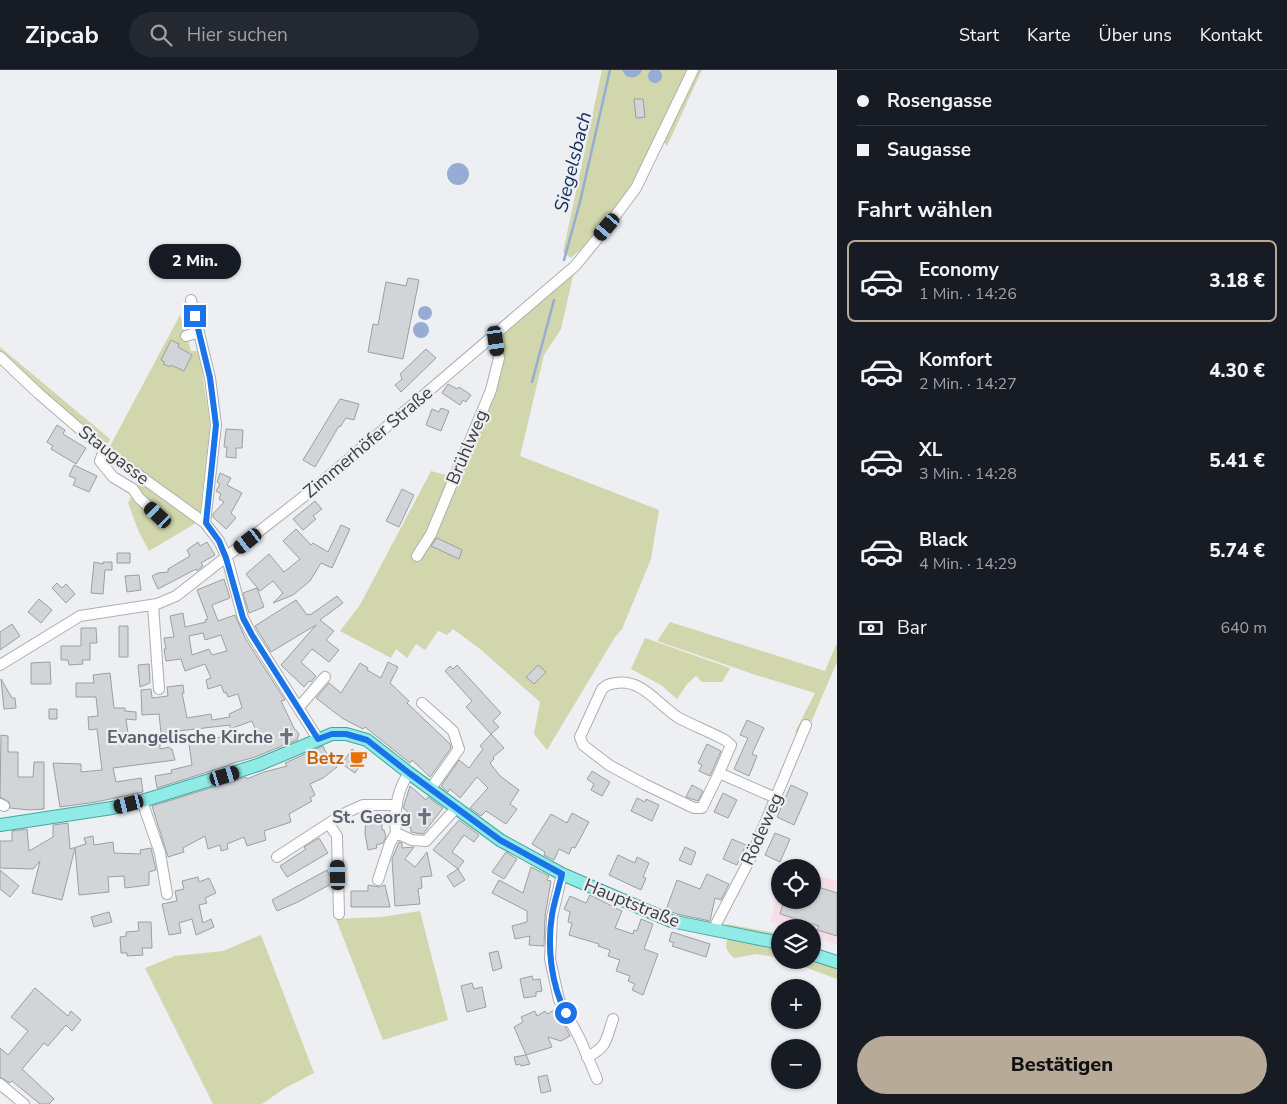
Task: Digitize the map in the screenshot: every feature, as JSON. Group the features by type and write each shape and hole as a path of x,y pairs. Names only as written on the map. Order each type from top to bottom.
{"main road":[{"name":"Hauptstraße","path":"0,825 112,808 142,801 258,766 332,734 346,734 367,740 500,840 562,874 609,896 671,921 771,941"},
{"path":"821,957 837,962"}],"street":[{"name":"Zimmerhöfer Straße","path":"0,665 80,616 134,609 153,605 176,596 316,487 575,266 636,188 693,70"},
{"path":"191,300 210,378 216,425 206,523"},
{"path":"186,336 199,332"},
{"name":"Brühlweg","path":"417,556 431,534 491,390 498,368 496,341 493,334"},
{"name":"Staugasse","path":"0,357 38,393 104,450 206,523 219,541 226,558 243,618 318,739"},
{"path":"104,450 100,461 104,467 113,477 134,489 139,498 158,515"},
{"path":"153,605 159,689"},
{"path":"298,707 325,678"},
{"path":"626,682 646,691 677,717 725,740 731,745 720,773 702,808 694,808 609,765 583,745 580,737 602,689 606,685 626,682"},
{"path":"422,703 453,731 459,749 431,788"},
{"name":"Rödeweg","path":"713,930 746,867 806,725"},
{"path":"378,880 390,843 396,832 397,805 402,783 409,773"},
{"path":"720,773 776,798"},
{"path":"142,801 160,853 167,894"},
{"path":"277,857 342,814 363,805 397,805"},
{"path":"396,832 412,840 426,841 457,807"},
{"path":"329,824 337,836 339,914"},
{"path":"562,874 552,917 550,959 559,1000 597,1079"},
{"path":"587,1057 598,1052 603,1047 613,1019"},
{"path":"0,1084 24,1104"}],"shaded area":[{"path":"821,876 837,881 837,945 821,939 821,919 771,919 770,922 774,909 821,909"}],"green space":[{"path":"602,70 688,70 637,175 618,207 596,235 571,258 563,252"},
{"path":"698,70 702,70 667,146 664,142"},
{"path":"575,267 561,329 544,355 520,456 659,510 651,559 622,629 615,637 547,750 534,734 540,702 480,649 453,629 447,635 438,631 425,650 416,644 407,658 396,649 391,658 340,631 360,605 431,471 457,478 495,363 488,342"},
{"path":"180,315 191,351 199,351 210,425 200,513 109,448"},
{"path":"0,347 110,439 106,447 0,354"},
{"path":"140,480 196,523 149,551 139,532 128,503"},
{"path":"670,622 825,671 837,643 837,662 805,736 795,732 815,693 657,641"},
{"path":"645,638 730,668 722,682 702,682 696,676 687,684 677,699 661,685 631,669"},
{"path":"420,911 448,1020 383,1040 336,919 381,917"},
{"path":"727,924 771,932 771,936 728,928"},
{"path":"261,935 314,1073 285,1088 262,1104 213,1104 145,968 175,956 223,951"},
{"path":"728,939 771,947 771,956 757,954 734,958 727,949"},
{"path":"821,963 837,967 837,979 810,969 821,969"}],"water":[{"path":"655,69 660,71 662,76 660,81 655,83 650,81 648,76 650,71"},
{"path":"622,70 642,70 636,77 631,77 626,76"},
{"path":"454,163 462,163 469,170 469,178 462,185 454,185 447,178 447,170"},
{"path":"425,306 430,308 432,313 430,318 425,320 420,318 418,313 420,308"},
{"path":"421,322 427,324 429,330 427,336 421,338 415,336 413,330 415,324"}],"building":[{"path":"634,99 643,99 645,117 636,118"},
{"path":"408,278 419,280 403,359 368,352 373,324 378,325 386,282 406,286"},
{"path":"171,340 179,344 178,347 192,355 184,371 171,365 170,367 163,364 165,362 161,360"},
{"path":"426,349 436,358 401,392 395,385 402,379 400,374"},
{"path":"448,384 457,389 459,387 471,395 466,402 463,400 460,405 442,393"},
{"path":"340,399 359,404 354,420 346,418 339,426 315,467 303,460"},
{"path":"441,408 449,411 441,431 426,425 432,409 439,412"},
{"path":"57,425 65,430 63,434 86,448 76,464 51,449 53,446 47,442"},
{"path":"226,429 243,430 242,448 236,448 236,458 226,457 227,447 224,447"},
{"path":"74,465 97,476 89,492 73,485 76,479 69,476"},
{"path":"220,473 231,478 227,485 242,493 231,513 236,518 226,529 213,517 213,514 224,502 219,499 221,494 216,491 220,484 217,482"},
{"path":"402,489 414,495 399,527 386,521"},
{"path":"315,501 322,509 313,516 316,519 303,530 293,519"},
{"path":"341,525 350,529 332,568 321,563 310,581 293,595 273,603 283,593 273,581 260,591 246,574 269,554 284,572 300,559 283,541 296,529 311,545 313,543 328,552"},
{"path":"437,538 462,550 459,559 431,546"},
{"path":"198,542 200,546 207,542 215,555 201,563 203,566 197,571 196,569 158,589 152,576 168,572 168,569 190,556 187,550"},
{"path":"117,553 130,553 130,563 117,563"},
{"path":"94,562 103,564 103,562 112,562 112,570 105,570 103,594 91,593"},
{"path":"139,575 141,590 127,592 125,576"},
{"path":"224,579 230,598 212,605 218,621 235,615 245,638 285,700 281,701 294,728 299,734 297,740 255,757 157,788 155,776 172,773 171,770 192,765 189,744 234,734 236,741 258,736 252,721 230,729 230,725 161,733 159,714 142,715 141,690 151,689 152,698 168,696 167,687 183,685 184,693 182,693 187,718 211,714 212,720 230,717 229,714 242,708 238,694 228,697 221,685 208,689 206,680 211,678 205,664 185,671 181,659 166,661 164,638 174,637 170,616 183,613 185,627 206,622 205,620 208,619 197,590","holes":["203,633 205,640 221,635 227,651 212,655 209,649 192,655 189,636"]},
{"path":"57,583 62,588 66,584 75,594 66,603 52,588"},
{"path":"257,588 264,607 249,613 243,593"},
{"path":"337,596 343,603 320,620 334,631 326,640 339,650 329,662 312,649 301,662 316,676 304,687 281,665 316,625 271,652 255,626 296,600 307,615 310,615"},
{"path":"39,599 52,610 41,623 28,612"},
{"path":"12,624 20,636 0,650 0,632"},
{"path":"119,626 128,626 128,657 119,657"},
{"path":"81,628 96,628 97,643 90,643 90,660 82,660 83,664 69,665 68,660 61,660 61,646 81,646"},
{"path":"50,662 51,684 31,684 31,663"},
{"path":"388,662 398,667 390,683 409,701 407,703 450,744 451,748 430,777 412,760 410,763 365,727 363,729 342,718 316,698 329,683 341,693 360,663 368,668 367,670 381,678"},
{"path":"149,664 150,683 140,687 138,665"},
{"path":"457,665 501,713 493,721 499,727 491,734 466,707 472,701 445,671 450,666 453,669"},
{"path":"538,665 546,672 534,684 526,677"},
{"path":"110,673 114,708 125,708 125,711 136,712 136,720 126,719 129,741 139,740 139,745 160,741 160,749 169,747 172,749 175,760 113,768 116,782 141,778 143,792 60,807 53,763 81,764 81,772 102,770 97,729 89,730 88,717 98,716 96,697 76,697 76,683 94,683 93,675"},
{"path":"1,679 12,698 15,698 16,708 4,709"},
{"path":"49,709 57,709 57,719 49,719"},
{"path":"747,720 764,728 752,754 757,756 749,776 734,769 748,738 740,735"},
{"path":"491,734 504,748 493,757 494,759 490,763 500,776 519,790 510,804 517,809 506,824 486,811 481,816 470,808 488,788 477,777 460,798 450,789 448,792 441,786 459,760 469,768 483,749 480,746"},
{"path":"1,735 8,736 8,752 18,752 18,777 33,777 34,762 44,762 44,809 10,808 9,802 0,797"},
{"path":"707,744 721,751 710,776 699,771 702,765 698,763"},
{"path":"323,746 330,760 332,759 337,767 323,778 310,784 315,795 310,798 312,801 289,814 291,822 264,831 266,840 247,846 244,837 227,844 228,849 221,851 220,845 208,849 205,836 183,848 184,852 168,857 152,806 287,766 285,763"},
{"path":"352,749 365,759 355,773 342,764"},
{"path":"592,771 610,782 602,796 591,790 594,784 587,779"},
{"path":"692,785 703,791 698,801 686,797"},
{"path":"791,785 808,793 794,825 777,817"},
{"name":"St. Georg","path":"410,786 426,800 428,797 443,808 423,834 411,832 411,828 406,824 412,815 403,808"},
{"path":"723,793 737,800 728,818 714,812"},
{"path":"637,798 645,802 646,799 659,805 652,821 631,811"},
{"path":"572,813 589,822 575,848 572,847 569,854 559,849 554,860 544,855 545,852 532,844 551,814 567,823"},
{"path":"366,814 382,814 382,830 384,830 386,837 383,843 376,845 377,848 368,850 365,834"},
{"path":"459,820 479,835 474,842 464,835 452,852 464,861 458,869 433,850"},
{"path":"68,823 70,849 86,844 84,838 93,836 94,845 113,842 114,853 141,854 140,850 151,848 156,870 149,872 149,885 125,888 124,876 108,877 109,892 79,895 75,848 62,900 32,893 40,861 33,869 0,868 0,841 12,841 12,831 27,829 29,851 53,837 53,825"},
{"path":"775,833 790,839 781,859 774,859 765,855"},
{"path":"319,838 328,853 287,877 280,866"},
{"path":"732,839 746,845 737,865 723,859"},
{"path":"399,842 402,843 402,848 414,847 405,859 415,867 427,852 432,876 421,877 422,888 418,889 420,904 395,906 392,859"},
{"path":"685,847 696,852 691,865 679,860"},
{"path":"506,852 517,859 504,879 492,872"},
{"path":"618,855 635,863 637,857 649,863 643,877 646,878 641,890 609,875"},
{"path":"531,867 549,876 547,880 551,881 545,916 544,946 529,945 530,936 515,939 512,926 527,922 527,911 492,893 499,880 523,893"},
{"path":"458,869 465,880 454,887 447,876"},
{"path":"0,870 19,886 10,897 0,889"},
{"path":"327,870 331,878 331,884 277,911 272,900"},
{"path":"707,874 729,884 721,900 715,898 710,921 666,910 677,880 700,889"},
{"path":"198,877 199,882 209,878 216,893 205,898 207,903 199,905 203,923 211,919 214,927 196,935 192,919 179,923 181,933 169,935 162,904 177,901 175,891 184,889 182,881"},
{"path":"368,885 379,887 385,885 390,907 351,907 351,891 368,891"},
{"path":"821,888 837,893 837,936 821,931 821,919 796,919 780,914 781,909 821,909"},
{"path":"590,895 622,911 615,928 633,934 634,930 637,931 641,919 653,924 644,949 658,954 643,995 632,990 635,984 628,981 630,976 616,971 620,960 608,956 610,950 598,946 599,944 569,935 572,923 568,922 570,912 564,909 570,896 586,903"},
{"path":"109,912 112,922 94,927 91,917"},
{"path":"138,922 151,922 152,948 142,948 143,955 127,956 127,953 121,953 120,937 126,936 126,932 139,931"},
{"path":"672,932 710,944 706,957 672,946 674,943 669,941"},
{"path":"498,951 502,968 493,971 489,953"},
{"path":"532,976 533,980 540,979 542,991 536,992 536,996 524,998 520,979"},
{"path":"472,983 474,989 482,987 486,1007 467,1012 461,986"},
{"path":"35,988 68,1016 71,1011 81,1020 72,1031 66,1025 48,1046 44,1043 22,1069 54,1099 49,1104 40,1104 12,1081 10,1083 0,1077 0,1048 8,1055 28,1031 11,1017"},
{"path":"556,1009 570,1036 561,1041 548,1037 552,1047 526,1055 514,1027 523,1022 521,1017 535,1011 537,1016 545,1011 547,1014"},
{"path":"526,1055 530,1064 516,1065 514,1057"},
{"path":"547,1075 551,1091 541,1093 538,1077"}],"waterway":[{"name":"Siegelsbach","path":"564,260 580,202 610,70"},
{"name":"Siegelsbach","path":"532,382 554,300"}],"place":[{"name":"Evangelische Kirche","path":"287,737"},
{"name":"Betz","path":"358,758"},
{"name":"St. Georg","path":"425,817"}],"route":[{"path":"195,316 210,378 216,425 206,523 219,541 226,558 243,618 252,635 318,739 332,734 346,734 367,740 500,840 562,874 552,917 550,959 559,1000 566,1013"}]}
